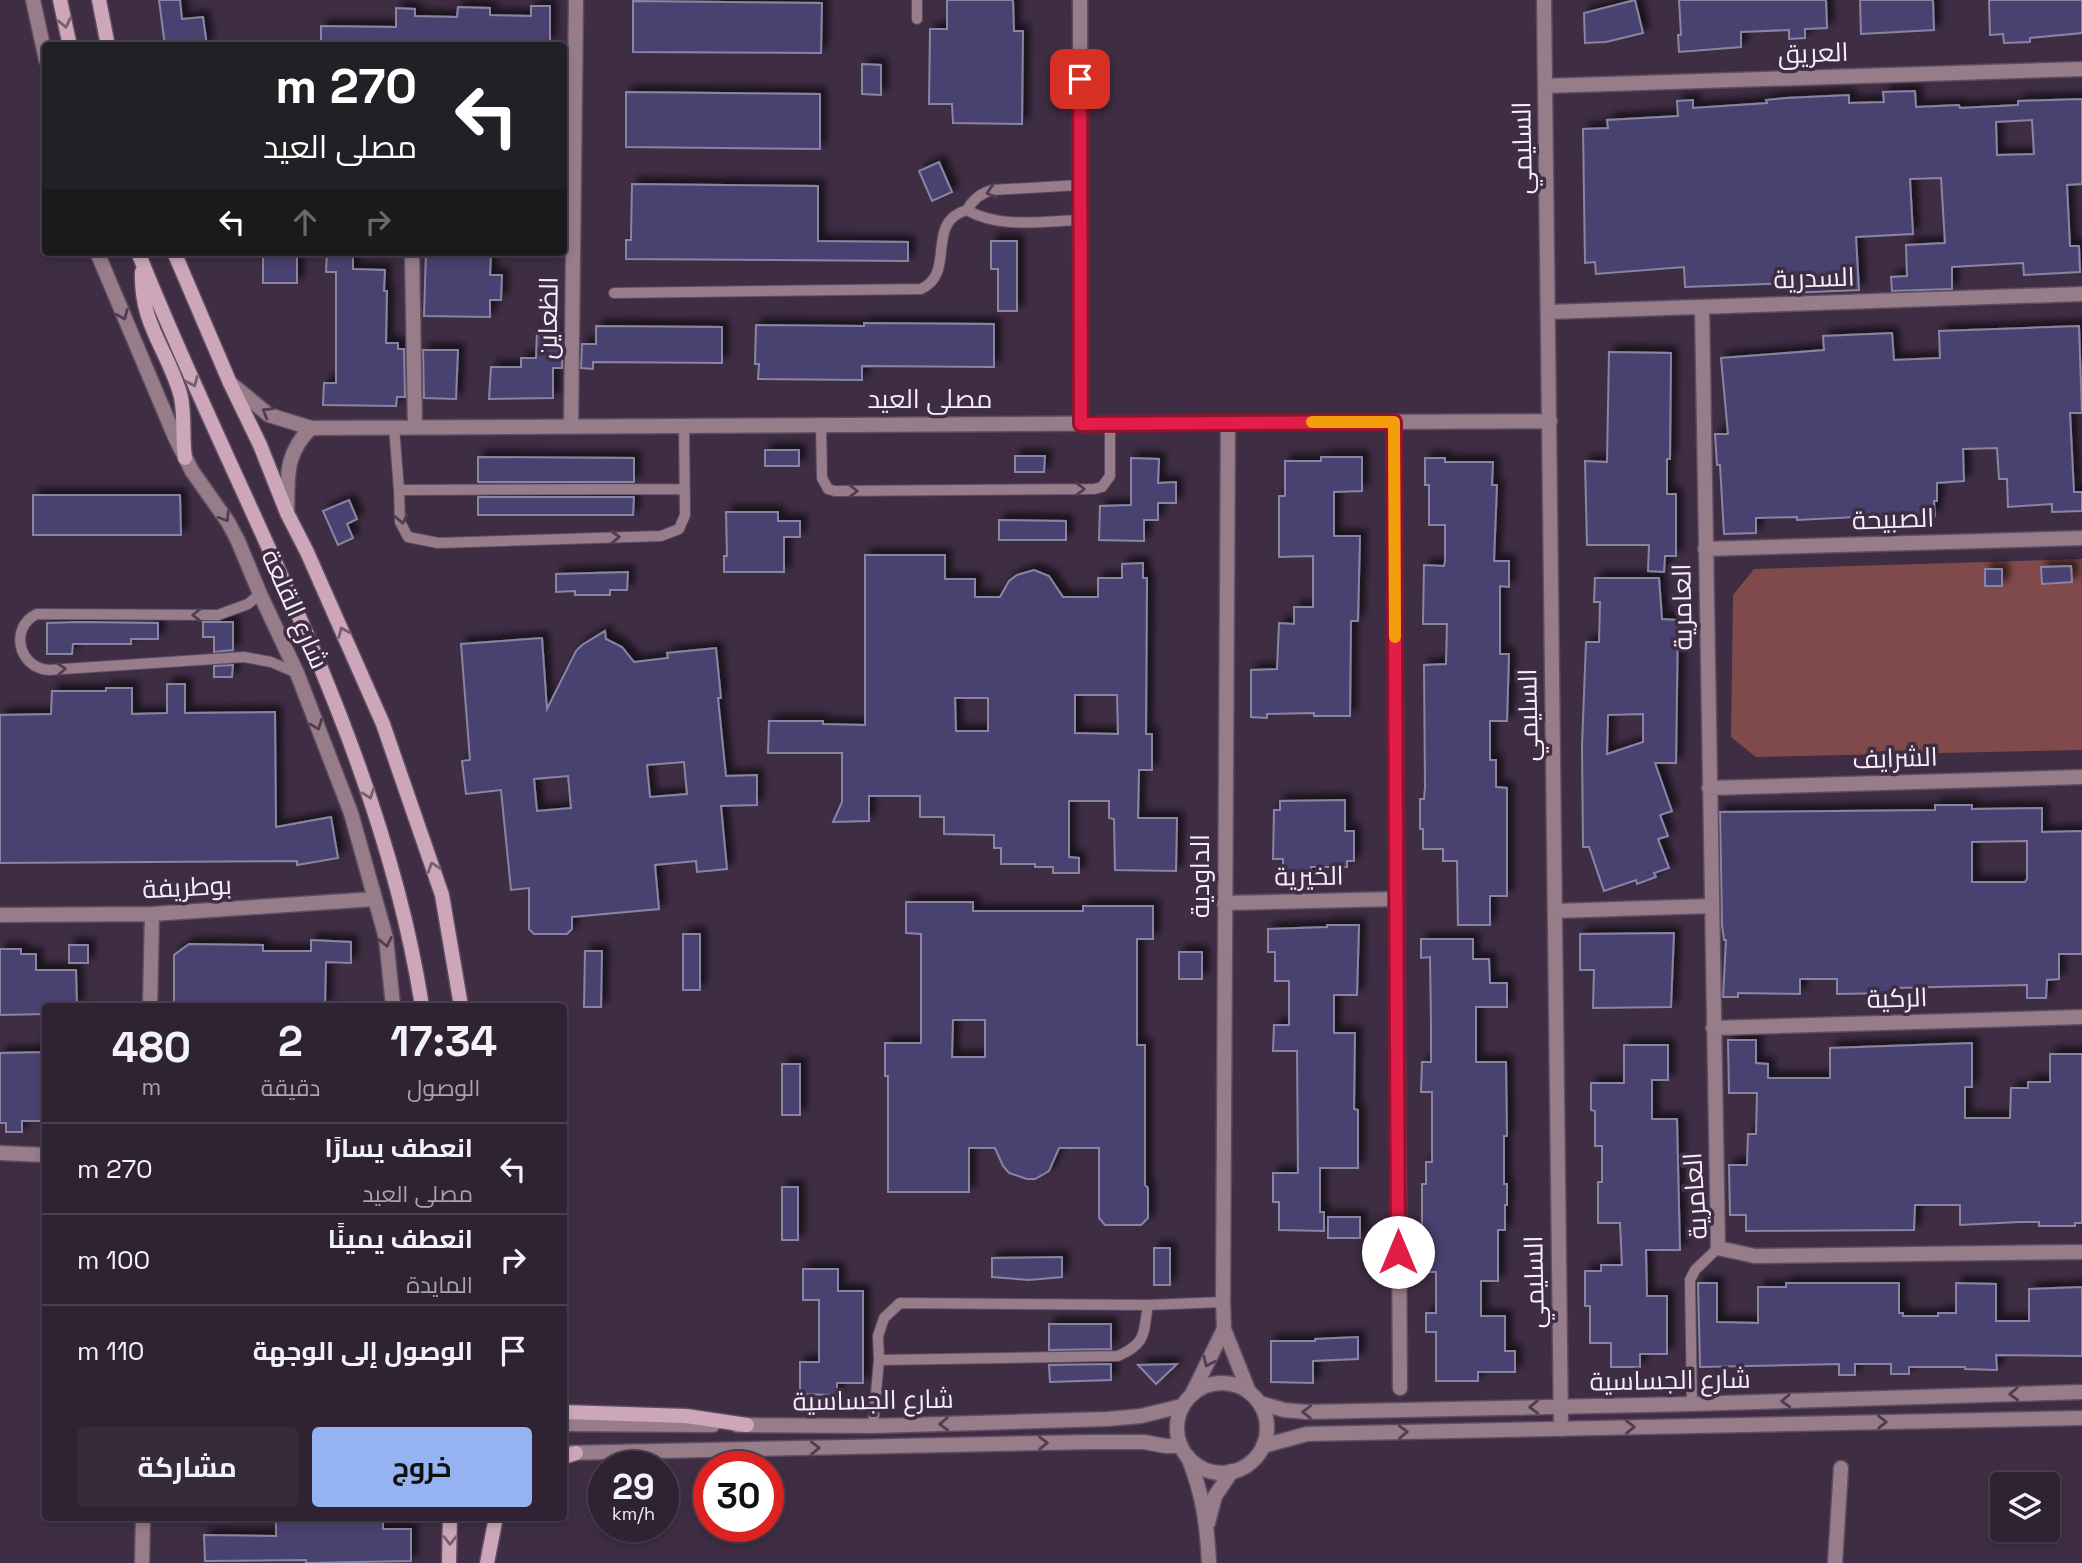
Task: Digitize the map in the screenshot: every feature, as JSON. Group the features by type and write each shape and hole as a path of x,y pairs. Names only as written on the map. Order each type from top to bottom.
{"main road":[{"path":"61,0 69,42"},
{"path":"99,0 107,42"},
{"name":"شارع القلعة","path":"176,256 230,383 260,445 287,513 383,724 442,895 460,1003"},
{"path":"140,258 146,312 181,399 185,458"},
{"name":"شارع القلعة","path":"140,258 172,336 332,692 374,807 414,958 422,1003"},
{"path":"567,1412 686,1416 747,1425"},
{"path":"450,1521 450,1563"},
{"path":"486,1521 486,1563"},
{"path":"486,1563 495,1521"}],"street":[{"path":"33,0 42,42"},
{"name":"الظعاين","path":"571,426 576,0"},
{"path":"1080,0 1081,424"},
{"name":"السليمي","path":"1544,0 1561,1429"},
{"name":"العريق","path":"1545,86 2082,69"},
{"name":"شارع القلعة","path":"98,256 185,458 228,522 298,673 351,813 376,899 388,950 393,1003"},
{"path":"412,256 415,427"},
{"name":"السدرية","path":"1548,312 2082,294"},
{"name":"العامرية","path":"1702,307 1718,1248 1755,1256 2082,1252"},
{"name":"مصلى العيد","path":"230,383 269,415 311,428 1550,421"},
{"name":"الداودية","path":"1228,422 1223,1302 1224,1329 1255,1397"},
{"path":"1394,422 1400,1388"},
{"path":"287,513 290,457 311,428"},
{"name":"الصبيحة","path":"1706,549 2082,538"},
{"name":"الشرايف","path":"1709,788 2082,777"},
{"name":"بوطريفة","path":"0,915 152,914 376,899"},
{"name":"الخيرية","path":"1224,903 1395,899"},
{"path":"1555,911 1711,906"},
{"path":"150,1003 152,914"},
{"name":"الركية","path":"1713,1028 2082,1017"},
{"path":"0,1153 42,1155"},
{"name":"الداودية","path":"1192,1394 1224,1329"},
{"path":"1185,1452 1208,1470 1232,1471 1245,1466 1263,1446 1267,1432 1266,1417 1255,1397 1236,1385 1220,1382 1205,1386 1192,1394 1182,1406 1178,1419 1177,1433 1200,1489 1207,1528 1209,1563"},
{"name":"شارع الجساسية","path":"1255,1397 1284,1410 1306,1412 2082,1392"},
{"name":"شارع الجساسية","path":"567,1424 873,1426 1108,1419 1141,1416 1182,1406"},
{"name":"شارع الجساسية","path":"1263,1446 1307,1434 2082,1418"},
{"name":"شارع الجساسية","path":"568,1454 1091,1442 1144,1442 1185,1452"},
{"path":"1835,1563 1841,1468"},
{"path":"1207,1528 1215,1496 1232,1471"},
{"path":"142,1563 143,1521"}],"lane":[{"path":"917,0 917,19"},
{"path":"614,293 921,289 938,274 947,222 959,212 967,210 977,197 992,190 1080,185"},
{"path":"967,210 976,216 999,221 1080,220"},
{"path":"821,424 822,478 824,485 835,491 1094,489 1102,487 1110,476 1110,423"},
{"path":"394,427 400,522 408,537 438,543 661,536 679,529 685,516 684,425"},
{"path":"400,490 685,489"},
{"path":"260,594 248,604 218,615 37,614 23,625 22,651 25,659 40,669 244,656 271,662 298,673"},
{"path":"1692,1404 1690,1280 1695,1270 1718,1248"},
{"path":"873,1426 879,1360 878,1336 884,1318 900,1303 1148,1305 1223,1302"},
{"path":"879,1360 1118,1356 1133,1349 1142,1340 1148,1305"}],"shaded area":[{"path":"2082,559 2082,750 1756,757 1731,737 1733,595 1754,569"}],"building":[{"path":"159,0 180,0 182,19 203,17 206,42 164,42"},
{"path":"947,0 1013,0 1014,31 1023,31 1022,124 953,123 952,104 929,104 930,29 947,29"},
{"path":"1635,0 1643,33 1606,42 1585,43 1584,13"},
{"path":"1679,0 1826,0 1827,28 1805,29 1805,38 1789,39 1789,30 1741,32 1741,47 1679,52"},
{"path":"1860,0 1933,0 1934,30 1861,34"},
{"path":"1989,0 2082,0 2082,33 2030,38 2030,42 2004,43 2003,34 1990,35"},
{"path":"633,1 822,3 821,53 633,52"},
{"path":"531,6 550,6 550,42 321,42 321,26 396,27 396,8 415,9 415,16 457,17 458,7 490,8 490,15 531,16"},
{"path":"862,64 881,65 881,95 862,94"},
{"path":"1915,91 1916,107 1959,105 1960,108 2018,105 2018,101 2082,99 2082,184 2067,185 2070,246 2079,246 2080,272 2024,275 2023,263 1952,267 1952,289 1892,291 1891,277 1907,276 1906,245 1945,243 1941,178 1910,179 1913,234 1856,237 1859,290 1790,293 1790,283 1685,287 1684,267 1596,274 1595,262 1585,263 1583,129 1608,128 1607,120 1678,116 1677,101 1693,100 1693,108 1767,103 1766,100 1785,98 1849,95 1849,103 1884,102 1883,92","holes":["2032,120 2034,154 1997,155 1996,122"]},
{"path":"626,92 820,94 820,149 626,147"},
{"path":"939,162 952,192 932,201 919,171"},
{"path":"632,184 818,186 818,241 908,242 908,261 626,259 626,240 631,240"},
{"path":"991,241 1017,241 1017,311 998,311 998,269 991,269"},
{"path":"263,256 297,256 297,283 263,283"},
{"path":"327,256 353,256 353,269 385,270 386,343 398,343 398,349 404,349 405,397 397,397 396,406 323,405 324,383 336,383 336,272 326,272"},
{"path":"426,256 491,256 490,275 502,275 501,300 490,300 490,317 424,316"},
{"path":"864,323 994,324 994,367 862,366 862,380 758,379 759,364 755,364 756,325 864,326"},
{"path":"596,326 722,327 722,363 593,362 593,369 581,368 582,344 596,344"},
{"path":"2079,326 2082,413 2070,413 2074,492 2082,492 2082,511 2052,512 2052,504 2008,507 2007,479 1999,479 1997,448 1963,449 1964,481 1937,483 1935,516 1917,517 1917,514 1797,520 1797,517 1756,518 1756,533 1724,534 1720,465 1717,465 1715,434 1728,434 1721,358 1824,350 1823,336 1892,333 1894,360 1940,358 1939,331"},
{"path":"537,329 553,329 553,344 562,344 562,368 553,368 553,398 489,399 491,367 521,367 521,358 536,358"},
{"path":"423,350 458,350 456,399 424,398"},
{"path":"1609,352 1671,353 1667,494 1676,494 1676,556 1665,556 1664,572 1648,571 1649,545 1587,545 1585,461 1607,462"},
{"path":"765,450 799,450 799,466 765,466"},
{"path":"1015,456 1045,456 1044,472 1015,472"},
{"path":"478,457 634,458 634,482 478,482"},
{"path":"1321,457 1362,457 1362,491 1334,492 1334,536 1360,536 1358,621 1351,621 1350,716 1314,716 1314,713 1251,717 1251,670 1277,669 1279,623 1294,624 1294,607 1313,607 1313,556 1279,557 1279,496 1285,496 1285,461 1321,461"},
{"path":"1131,458 1159,459 1158,483 1176,482 1176,503 1158,503 1158,520 1144,520 1144,541 1099,540 1100,506 1131,505"},
{"path":"1425,458 1445,458 1445,462 1493,462 1492,485 1497,485 1494,561 1509,561 1509,587 1500,586 1500,654 1509,654 1507,721 1490,721 1490,760 1496,760 1496,787 1507,788 1507,896 1490,896 1490,925 1458,925 1457,861 1443,861 1443,849 1423,849 1423,829 1420,829 1420,799 1424,799 1425,787 1424,665 1446,664 1447,624 1423,624 1424,565 1444,566 1445,562 1445,525 1429,525 1429,485 1425,485"},
{"path":"33,495 180,495 181,535 33,535"},
{"path":"478,497 634,497 633,515 478,515"},
{"path":"349,500 357,519 347,524 353,538 338,545 323,511"},
{"path":"726,512 778,512 778,521 800,521 800,537 784,537 784,572 724,572 724,556 727,556"},
{"path":"999,520 1066,521 1066,540 999,540"},
{"path":"865,555 945,555 945,579 975,579 975,597 1000,597 1009,581 1017,575 1034,570 1049,576 1063,597 1098,597 1098,578 1122,578 1122,564 1143,563 1143,578 1147,578 1146,734 1152,734 1152,770 1139,770 1138,818 1177,818 1176,871 1115,870 1114,819 1109,818 1109,801 1069,801 1069,857 1079,858 1079,873 1053,873 1053,867 1035,867 1035,864 1001,864 1001,848 994,848 994,835 944,834 944,817 920,817 920,796 869,796 869,821 833,822 842,802 842,753 768,753 769,721 823,721 823,724 865,725","holes":["1075,695 1117,695 1118,734 1075,733","955,698 988,698 988,731 956,731"]},
{"path":"2071,566 2072,582 2042,584 2041,567"},
{"path":"1985,569 2002,569 2002,586 1985,586"},
{"path":"628,572 627,590 610,590 610,595 556,592 556,574"},
{"path":"1595,578 1659,578 1662,619 1678,620 1676,763 1655,763 1672,811 1660,815 1668,836 1658,839 1669,868 1654,873 1656,877 1637,884 1636,880 1604,891 1589,847 1583,847 1582,746 1586,642 1599,642 1600,602 1594,602","holes":["1643,714 1643,742 1607,754 1608,715"]},
{"path":"203,622 233,622 233,650 214,652 214,637 203,637"},
{"path":"47,623 158,623 158,639 131,639 131,644 73,644 72,654 47,654"},
{"path":"605,631 606,639 622,647 634,662 668,658 667,653 716,648 726,776 757,775 757,805 721,806 727,869 697,872 696,861 655,865 659,909 572,917 572,929 567,934 534,934 529,929 529,888 511,890 501,790 466,794 462,761 470,760 461,644 542,638 547,709 576,651","holes":["684,762 687,794 650,797 647,765","568,776 571,808 537,811 534,779"]},
{"path":"233,665 232,677 214,677 214,666"},
{"path":"167,684 185,684 185,713 275,712 276,827 331,817 338,858 297,865 297,861 0,863 0,715 51,714 52,691 106,691 106,688 132,688 132,714 167,713"},
{"path":"1345,800 1345,831 1354,831 1354,861 1347,861 1347,867 1311,867 1311,881 1283,881 1283,859 1273,859 1274,810 1280,810 1280,801"},
{"path":"1935,805 1972,805 1972,809 2042,808 2042,832 2082,831 2082,954 2059,954 2059,979 2047,980 2046,998 2027,998 2027,985 1893,988 1893,993 1837,994 1837,979 1800,979 1800,994 1738,993 1738,997 1723,997 1726,940 1722,925 1720,812 1935,810","holes":["2027,841 2025,882 1972,882 1972,842"]},
{"path":"906,902 973,902 973,911 1083,911 1083,906 1153,906 1153,939 1137,939 1137,1045 1145,1045 1145,1185 1148,1188 1148,1218 1141,1225 1105,1225 1099,1218 1099,1148 1059,1148 1049,1171 1035,1179 1027,1179 1009,1173 995,1148 969,1148 969,1192 888,1192 888,1076 885,1076 885,1043 921,1043 921,934 906,933","holes":["953,1020 985,1020 985,1057 952,1057"]},
{"path":"1359,925 1357,995 1334,995 1334,1033 1355,1033 1354,1109 1358,1110 1358,1168 1320,1168 1320,1212 1324,1212 1324,1231 1279,1230 1279,1202 1273,1202 1273,1173 1298,1173 1297,1051 1273,1051 1274,1025 1289,1025 1289,981 1275,981 1275,952 1268,952 1268,929"},
{"path":"1674,933 1671,1007 1593,1008 1594,970 1580,970 1580,934"},
{"path":"683,934 700,934 700,990 683,990"},
{"path":"1421,939 1473,939 1473,959 1489,959 1490,983 1507,983 1507,1007 1476,1007 1476,1062 1506,1062 1505,1230 1498,1230 1498,1281 1481,1281 1481,1316 1505,1316 1505,1351 1515,1351 1515,1372 1478,1372 1478,1381 1436,1381 1436,1332 1426,1332 1426,1313 1436,1313 1436,1272 1427,1272 1427,1234 1422,1234 1422,1184 1426,1184 1426,1162 1432,1162 1432,1092 1421,1092 1422,1062 1431,1062 1431,1023 1430,957 1421,958"},
{"path":"311,940 351,942 351,963 326,962 325,1003 174,1003 174,955 189,944 263,945 263,951 311,951"},
{"path":"69,945 88,945 88,963 69,963"},
{"path":"0,949 21,949 21,954 36,954 36,970 76,970 77,1003 42,1003 42,1014 0,1015"},
{"path":"585,951 602,951 601,1007 584,1007"},
{"path":"1179,952 1202,952 1202,979 1179,979"},
{"path":"1728,1040 1756,1040 1756,1063 1768,1064 1768,1078 1830,1078 1830,1048 1972,1043 1972,1087 1965,1087 1965,1118 2010,1118 2011,1088 2028,1088 2028,1082 2050,1082 2050,1054 2082,1054 2082,1223 2075,1223 2075,1226 2039,1226 2039,1222 1960,1225 1960,1205 1915,1205 1914,1230 1746,1231 1746,1215 1730,1215 1729,1165 1747,1165 1748,1134 1756,1134 1757,1093 1729,1093"},
{"path":"1624,1045 1668,1045 1668,1080 1652,1080 1652,1119 1677,1119 1680,1250 1646,1250 1647,1296 1667,1296 1667,1354 1640,1354 1640,1367 1611,1367 1611,1343 1590,1343 1590,1306 1585,1306 1585,1271 1601,1271 1601,1265 1622,1265 1620,1223 1598,1223 1598,1182 1602,1182 1602,1146 1595,1146 1595,1111 1591,1110 1591,1083 1624,1083"},
{"path":"42,1052 41,1121 22,1121 22,1132 6,1132 6,1123 0,1123 0,1053"},
{"path":"782,1064 800,1064 800,1115 782,1115"},
{"path":"782,1187 798,1187 798,1240 782,1240"},
{"path":"1328,1217 1360,1217 1360,1238 1328,1238"},
{"path":"1154,1248 1170,1248 1170,1285 1154,1285"},
{"path":"1062,1257 1062,1277 1029,1280 992,1277 992,1258"},
{"path":"803,1269 838,1269 838,1291 863,1291 863,1383 837,1383 837,1395 800,1394 800,1362 819,1362 819,1300 803,1300"},
{"path":"1698,1283 1717,1283 1717,1322 1758,1323 1758,1287 1786,1287 1786,1283 1899,1283 1899,1313 1903,1313 1903,1316 1956,1313 1956,1283 1996,1284 1996,1321 2029,1321 2029,1289 2082,1287 2082,1356 1996,1355 1997,1370 1909,1367 1909,1374 1891,1374 1891,1364 1855,1364 1855,1375 1839,1375 1839,1364 1700,1367"},
{"path":"1049,1324 1111,1324 1111,1349 1049,1350"},
{"path":"1358,1337 1358,1359 1313,1361 1313,1383 1271,1382 1271,1341"},
{"path":"1111,1364 1111,1380 1050,1382 1049,1365"},
{"path":"1177,1364 1156,1384 1138,1365"},
{"path":"276,1521 383,1521 383,1529 411,1529 411,1561 205,1561 204,1535 276,1536"}],"slow traffic":[{"path":"1312,422 1394,422 1395,637"}],"route":[{"path":"1080,79 1081,424 1394,422 1398,1252"}]}
